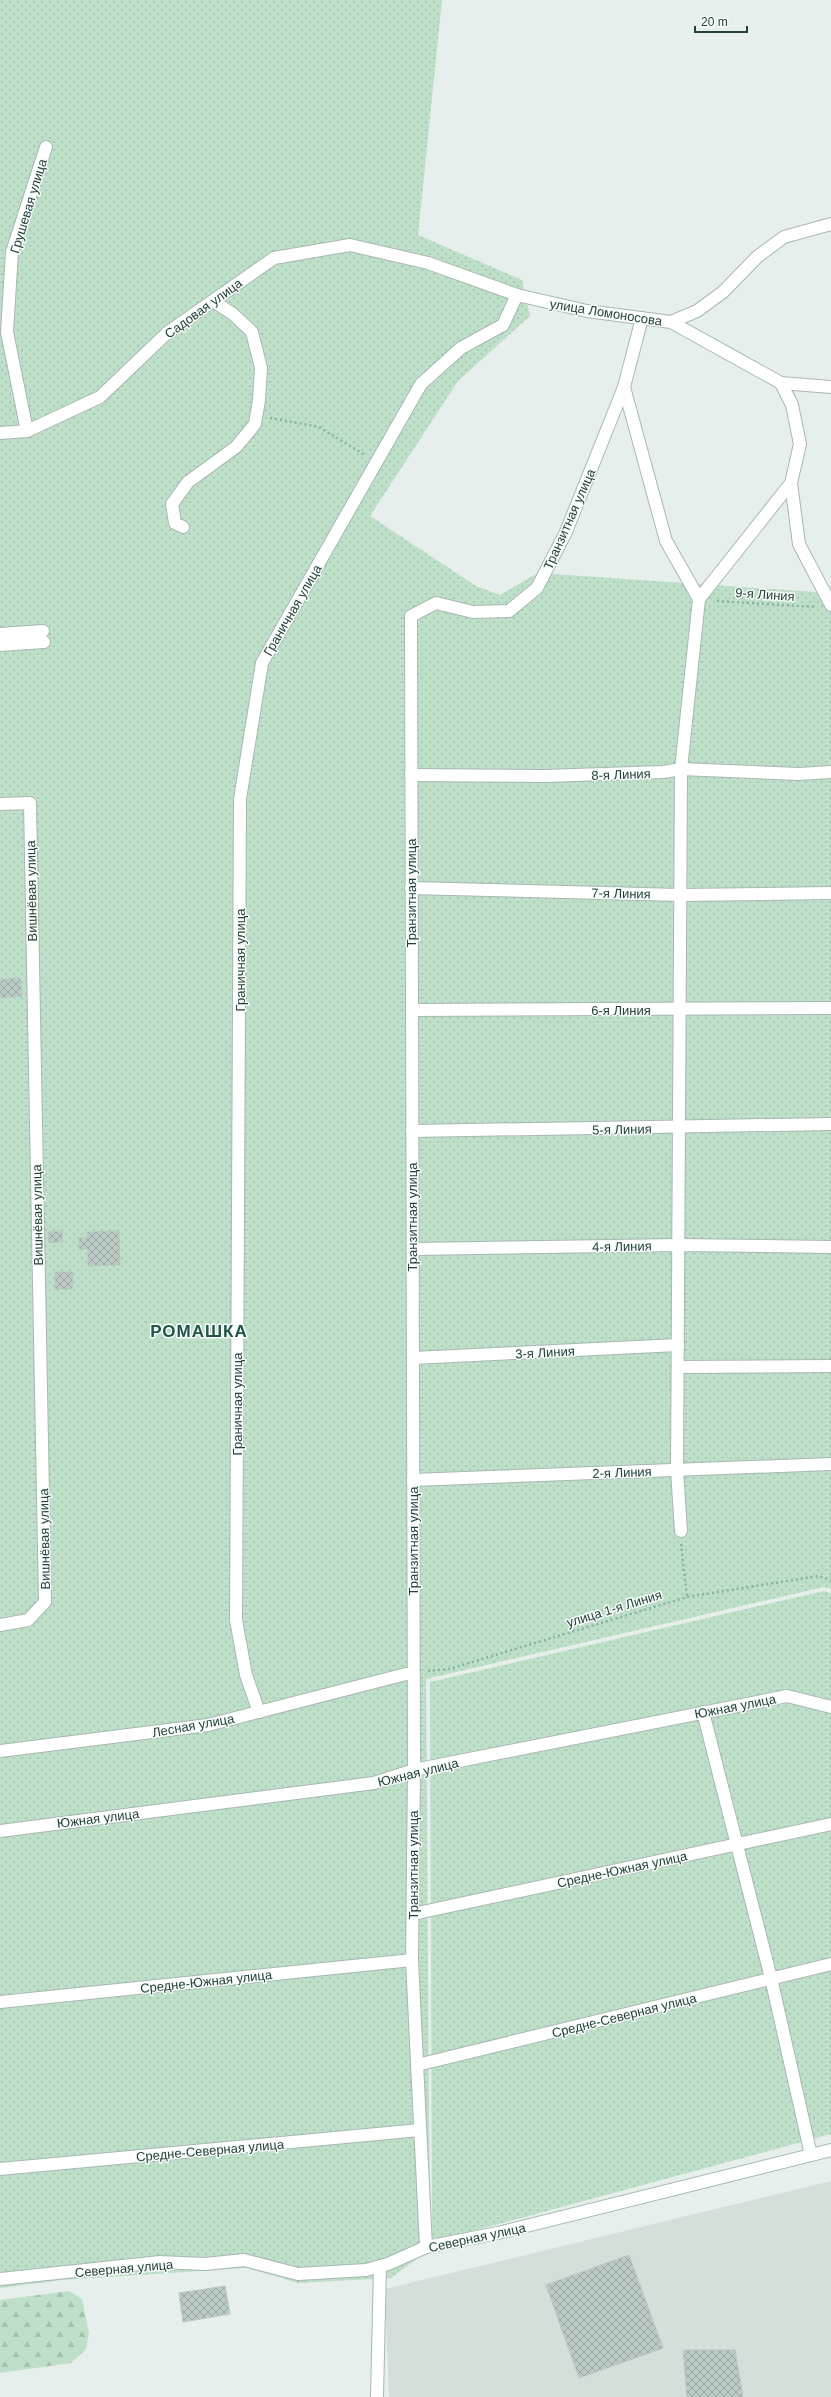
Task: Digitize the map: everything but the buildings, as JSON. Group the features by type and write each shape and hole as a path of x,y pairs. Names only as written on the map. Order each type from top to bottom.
{"street":[{"name":"Грушевая улица","path":"27,431 7,332 12,252 46,147"},
{"name":"улица Ломоносова","path":"428,263 517,295 587,311 671,322 697,311 723,292 757,257 784,237 831,224"},
{"name":"Садовая улица","path":"0,433 27,431 100,397 167,333 274,258 350,245 428,263"},
{"name":"Граничная улица","path":"259,1712 246,1675 236,1620 240,799 262,663 421,384 461,348 503,325 517,295"},
{"path":"183,527 175,523 172,504 188,482 236,447 254,424 256,416 261,368 252,332 233,314 213,301"},
{"name":"Транзитная улица","path":"426,2247 412,1960 414,1770 409,1673 413,1480 411,616 436,603 473,612 509,611 537,588 566,532 624,387 642,318"},
{"path":"671,322 781,383 831,387"},
{"path":"781,383 792,406 800,444 790,483 799,544 827,606"},
{"path":"624,387 666,541 698,599"},
{"path":"681,1531 677,1470 681,769 698,599 790,483"},
{"path":"0,634 43,636 0,645"},
{"name":"8-я Линия","path":"411,775 545,776 663,772 681,769 799,774 831,772"},
{"name":"Вишнёвая улица","path":"0,804 30,803 45,1602 28,1620 0,1625"},
{"name":"7-я Линия","path":"411,888 680,894 831,893"},
{"name":"6-я Линия","path":"412,1010 680,1010 831,1008"},
{"name":"5-я Линия","path":"412,1131 679,1128 831,1124"},
{"name":"4-я Линия","path":"413,1249 679,1245 831,1246"},
{"name":"3-я Линия","path":"413,1358 678,1345"},
{"path":"678,1367 831,1366"},
{"name":"2-я Линия","path":"413,1480 831,1464"},
{"name":"Лесная улица","path":"0,1751 208,1725 409,1673"},
{"name":"Южная улица","path":"0,1831 374,1783 414,1770 787,1696 831,1706"},
{"path":"703,1712 771,1978 811,2155"},
{"name":"Средне-Южная улица","path":"413,1914 831,1824"},
{"name":"Средне-Южная улица","path":"0,2002 412,1960"},
{"name":"Средне-Северная улица","path":"417,2065 831,1964"},
{"name":"Средне-Северная улица","path":"0,2169 420,2130"},
{"name":"Северная улица","path":"0,2279 160,2262 205,2264 244,2260 298,2274 366,2270 380,2266 426,2247 498,2233 831,2150"},
{"path":"377,2397 380,2266"}],"path":[{"path":"256,416 319,427 376,462"},
{"name":"9-я Линия","path":"698,599 772,606 827,606"},
{"path":"681,1531 687,1597"},
{"name":"улица 1-я Линия","path":"409,1673 449,1669 687,1597 818,1576 831,1580"}],"shaded area":[{"path":"831,2181 831,2397 389,2397 385,2289"}],"green space":[{"path":"0,0 442,0 418,235 522,280 530,316 458,381 370,516 476,586 500,595 538,573 831,593 831,1589 824,1587 426,1679 430,2249 391,2278 298,2283 247,2268 62,2280 0,2288"},
{"path":"824,1591 831,1593 831,2134 432,2242 430,1682"},
{"path":"69,2291 82,2299 89,2333 86,2349 71,2363 0,2373 0,2300"}],"district":[{"name":"РОМАШКА","path":"199,1331"}]}
